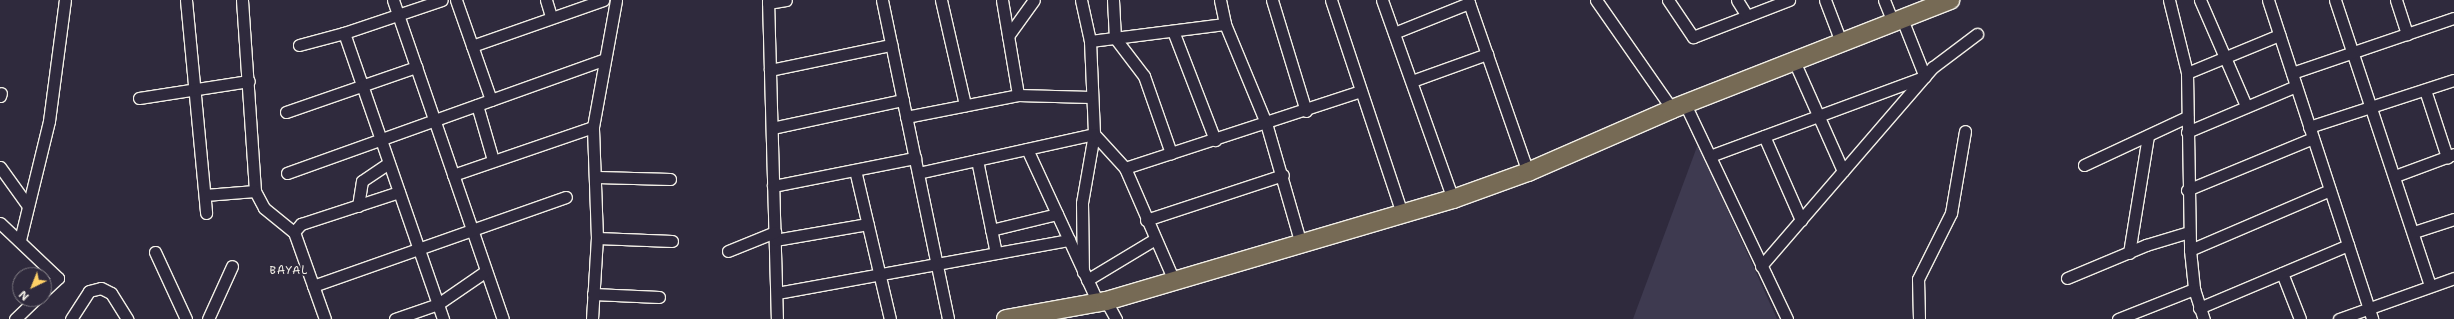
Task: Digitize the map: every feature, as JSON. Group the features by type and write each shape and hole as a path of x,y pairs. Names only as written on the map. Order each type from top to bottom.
{"main road":[{"path":"1006,319 1102,302 1175,282 1453,199 1528,172 1679,107 1950,0"}],"street":[{"path":"20,240 49,121 65,0"},
{"path":"186,0 206,213"},
{"path":"242,0 249,81 255,191 264,208 294,232 326,319"},
{"path":"393,0 503,319"},
{"path":"299,45 344,34 442,0"},
{"path":"456,0 491,100"},
{"path":"546,0 551,16"},
{"path":"472,46 551,16 603,0"},
{"path":"592,319 597,238 597,177 593,127 603,60 616,0"},
{"path":"777,319 768,1 786,0"},
{"path":"882,0 948,319"},
{"path":"941,0 965,105"},
{"path":"1002,0 1018,95"},
{"path":"1008,36 1034,0"},
{"path":"1081,0 1090,41 1091,97 1094,134 1082,203 1085,276"},
{"path":"1113,0 1115,38 1144,76 1171,154"},
{"path":"1220,0 1225,24 1266,123 1283,175 1300,244"},
{"path":"1272,0 1306,111"},
{"path":"1331,0 1402,214"},
{"path":"1382,0 1412,80 1453,199"},
{"path":"1596,0 1679,107 1710,156 1787,319"},
{"path":"1737,0 1747,16"},
{"path":"1673,2 1693,37 1789,0"},
{"path":"1825,0 1841,42"},
{"path":"1884,0 1897,20 1924,76"},
{"path":"2169,0 2186,73 2187,190 2190,250 2194,289 2202,316 2282,273 2348,245"},
{"path":"2200,0 2246,106"},
{"path":"2268,0 2372,319"},
{"path":"2335,0 2414,232 2430,286"},
{"path":"2396,0 2407,34"},
{"path":"1394,32 1468,2 1528,172"},
{"path":"2292,73 2454,18"},
{"path":"1090,41 1225,24"},
{"path":"1173,31 1215,140"},
{"path":"344,34 443,319"},
{"path":"1761,266 1924,76 1944,56 1977,34"},
{"path":"2186,73 2279,35"},
{"path":"770,70 891,45"},
{"path":"1412,80 1487,54"},
{"path":"287,173 603,60"},
{"path":"1794,61 1843,171"},
{"path":"286,112 416,67"},
{"path":"1710,156 1924,76"},
{"path":"2309,127 2454,80"},
{"path":"138,98 249,81"},
{"path":"2187,132 2296,86"},
{"path":"2394,176 2450,155 2425,90"},
{"path":"1125,168 1306,111 1361,91"},
{"path":"906,117 1018,95 1091,97"},
{"path":"772,128 903,100"},
{"path":"477,105 493,160"},
{"path":"2084,165 2187,117"},
{"path":"453,174 593,127"},
{"path":"1919,319 1918,279 1951,213 1965,131"},
{"path":"918,173 1094,134"},
{"path":"1094,134 1125,168 1146,220 1175,282"},
{"path":"1764,136 1800,220"},
{"path":"2128,253 2148,136"},
{"path":"2187,190 2313,138"},
{"path":"1027,149 1085,276 1102,302 1116,319"},
{"path":"773,186 915,158"},
{"path":"977,160 996,253"},
{"path":"358,206 362,181 389,163"},
{"path":"0,167 28,206"},
{"path":"855,170 890,319"},
{"path":"1146,220 1283,175"},
{"path":"597,177 670,179"},
{"path":"2190,250 2330,190"},
{"path":"205,195 255,191"},
{"path":"294,232 301,224 399,192"},
{"path":"313,286 566,197"},
{"path":"991,230 1057,214"},
{"path":"2414,232 2454,219"},
{"path":"0,224 20,240 47,267"},
{"path":"728,250 775,236 868,224"},
{"path":"2067,278 2128,253 2189,232"},
{"path":"597,238 672,241"},
{"path":"1085,276 1155,239"},
{"path":"777,293 1069,240"},
{"path":"155,252 186,319"},
{"path":"208,319 232,266"},
{"path":"395,319 438,304 486,271"},
{"path":"52,272 58,278 52,284"},
{"path":"2282,273 2300,319"},
{"path":"2339,319 2368,306 2454,278"},
{"path":"72,319 89,291 101,288 111,293 127,319"},
{"path":"2118,319 2194,289"},
{"path":"593,294 659,297"},
{"path":"15,319 28,307"}],"shaded area":[{"path":"1698,144 1777,319 1633,319"}],"district":[{"name":"BAYAL","path":"289,271"}]}
